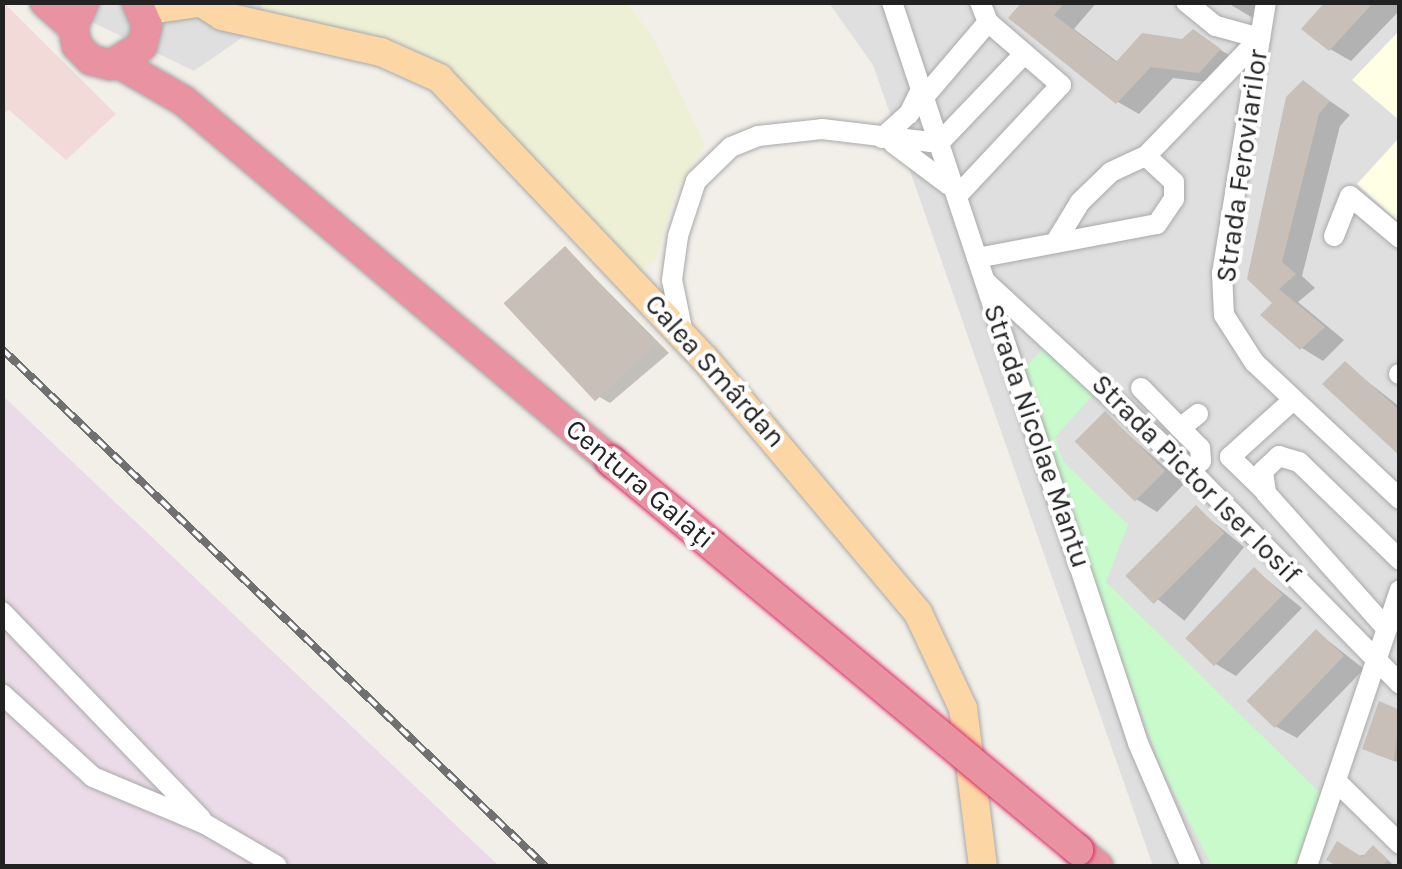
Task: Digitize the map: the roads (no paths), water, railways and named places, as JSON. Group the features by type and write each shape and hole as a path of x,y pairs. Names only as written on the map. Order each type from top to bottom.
{"highway":[{"path":"45,2 78,14"},
{"path":"131,55 140,7"},
{"name":"Centura Galați","path":"78,14 83,54 100,64 131,55 1088,858"}],"main road":[{"path":"140,7 200,3"},
{"name":"Calea Smârdan","path":"200,3 214,14 262,14 381,52 439,78 684,336 918,614 964,708 983,866"}],"street":[{"name":"Strada Nicolae Mantu","path":"892,2 1138,743 1191,866"},
{"path":"882,138 930,166 957,196 1061,85 988,22 980,2"},
{"path":"1057,240 1080,202 1110,172 1146,156 1260,38 1216,26 1186,2"},
{"name":"Strada Feroviarilor","path":"1266,2 1222,273 1224,314 1254,362 1400,499"},
{"path":"882,138 909,114 923,93 988,22"},
{"path":"684,336 671,262 696,181 731,148 799,130 939,143 1024,54"},
{"path":"978,258 1166,217 1174,182 1146,156"},
{"path":"1334,236 1350,196 1400,238"},
{"path":"640,288 671,262"},
{"name":"Strada Pictor Iser Iosif","path":"985,281 1190,470 1400,684"},
{"path":"1141,388 1200,448 1201,461 1190,470"},
{"path":"1292,401 1230,457 1387,628"},
{"path":"1180,428 1198,414"},
{"path":"1266,492 1264,470 1279,456 1290,457 1400,560"},
{"path":"1307,866 1400,590"},
{"path":"2,612 205,824"},
{"path":"2,694 93,777 205,824 277,866"},
{"path":"1336,781 1400,844"}],"railway":[{"path":"2,349 545,866"}]}
